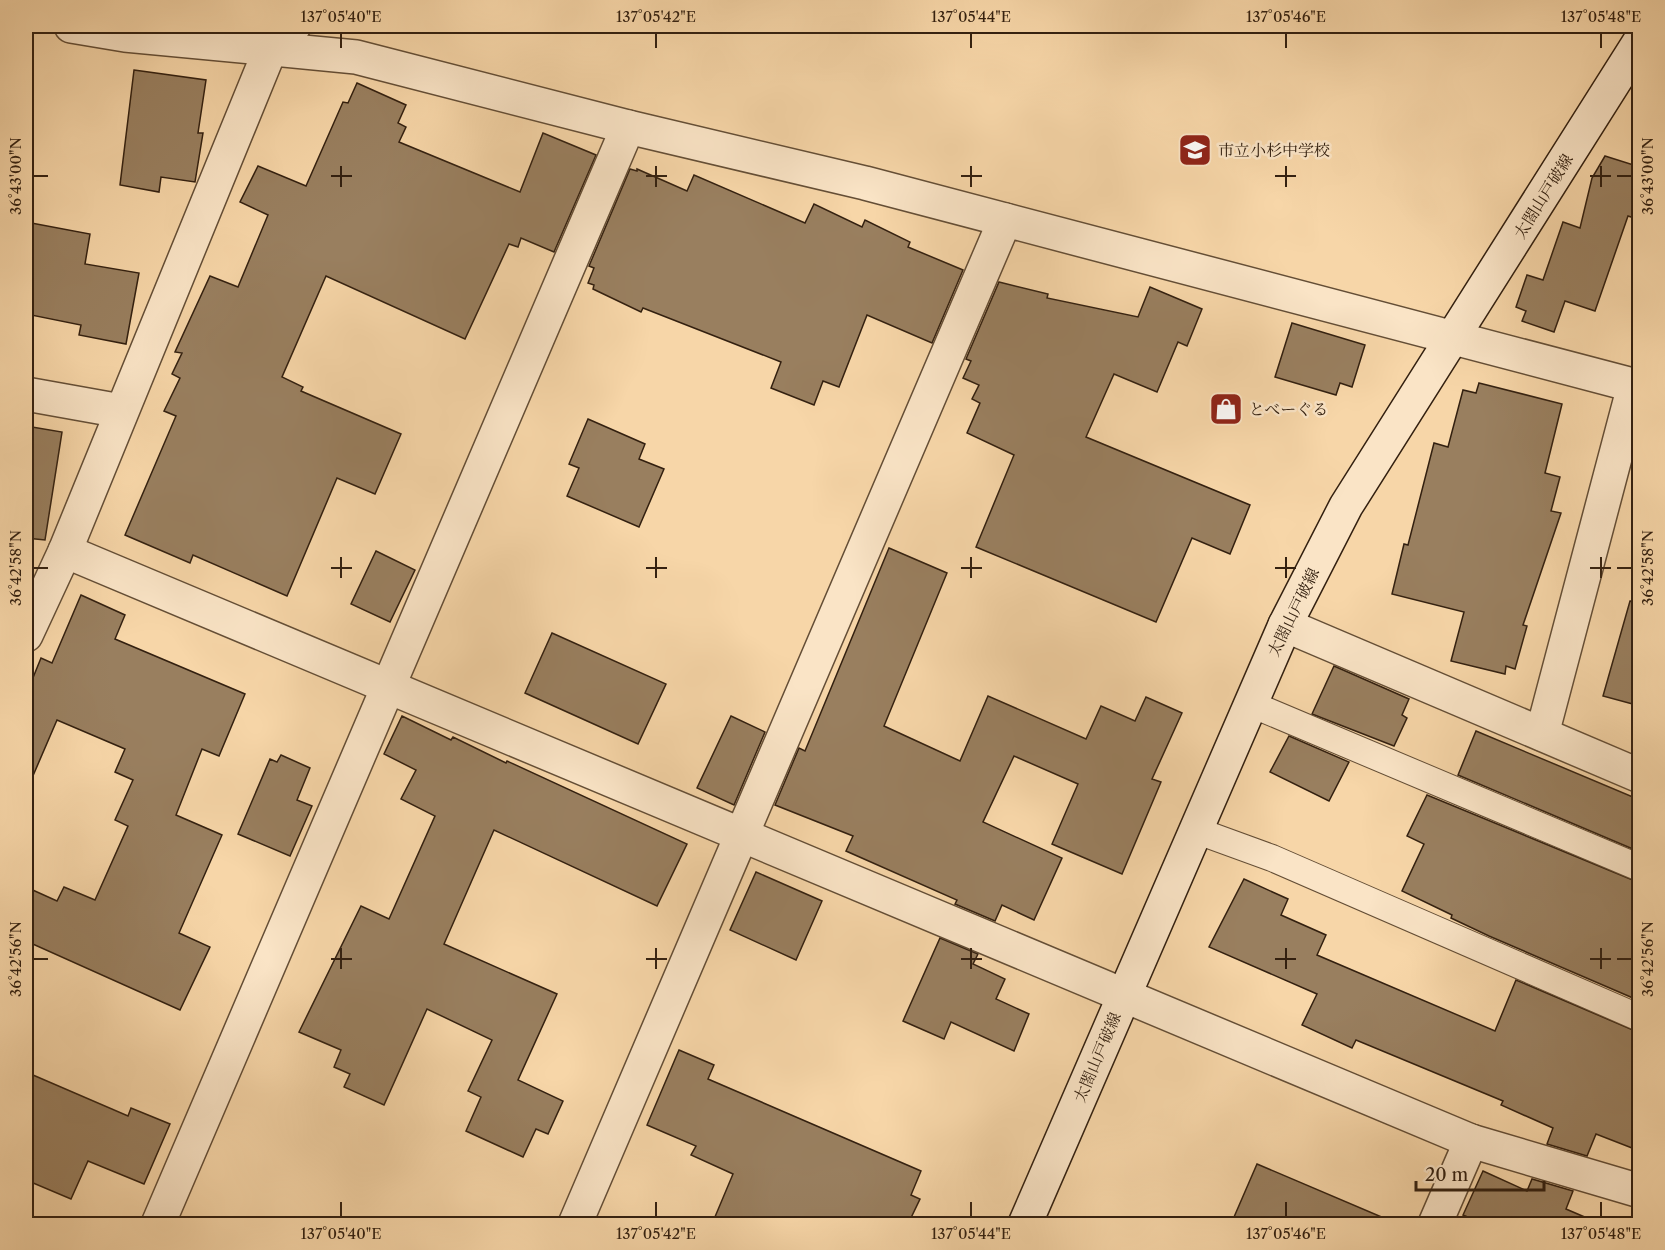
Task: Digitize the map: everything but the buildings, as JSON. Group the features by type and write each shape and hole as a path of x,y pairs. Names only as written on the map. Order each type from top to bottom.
{"street":[{"path":"71,26 125,35 356,57 1005,220 1637,387 1542,735"},
{"path":"26,635 65,551 270,50 294,26"},
{"name":"太閤山戸破線","path":"1025,1224 1285,625 1347,506 1640,41"},
{"path":"158,1224 628,127"},
{"path":"575,1224 1005,220"},
{"path":"26,394 121,411"},
{"path":"65,551 1471,1141 1640,1191"},
{"path":"1285,625 1640,776"},
{"path":"1435,1224 1471,1141"}],"lane":[{"path":"1251,704 1640,868"},
{"path":"1195,830 1272,858 1640,1018"}],"place":[{"name":"市立小杉中学校","path":"1195,150"},
{"name":"とべーぐる","path":"1226,409"}]}
